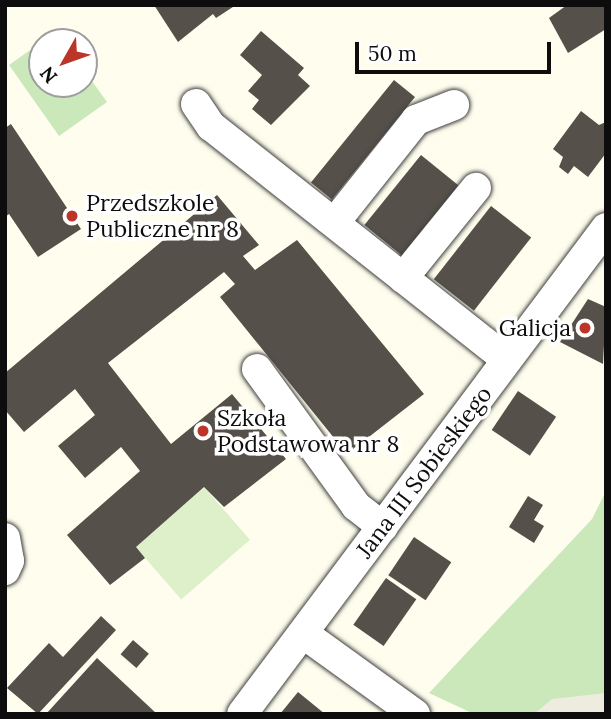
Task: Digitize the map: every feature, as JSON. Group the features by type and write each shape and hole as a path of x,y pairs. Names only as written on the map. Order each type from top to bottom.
{"street":[{"path":"196,104 211,126 507,360"},
{"path":"335,222 416,120 454,105"},
{"path":"403,278 476,188"},
{"name":"Jana III Sobieskiego","path":"242,714 606,228"},
{"path":"257,369 356,506 383,527"},
{"path":"5,538 9,561 5,570"},
{"path":"304,634 415,714"}],"green space":[{"path":"28,52 28,92 9,65"},
{"path":"98,89 107,102 59,136 32,98 98,98"},
{"path":"204,487 250,540 181,600 135,547"},
{"path":"606,491 606,714 474,714 429,693 592,519"}],"shaded area":[{"path":"606,693 606,714 534,714 552,699"}],"building":[{"path":"154,5 236,5 216,18 213,14 178,42"},
{"path":"567,5 606,5 606,29 568,53 549,18"},
{"path":"261,31 304,68 298,75 310,86 271,125 252,109 259,100 248,91 262,75 240,55"},
{"path":"394,80 415,97 332,200 311,183"},
{"path":"581,111 599,125 606,122 606,153 588,177 574,166 568,174 559,167 563,157 553,149"},
{"path":"11,124 81,229 38,257 9,214 5,217 5,128"},
{"path":"421,155 458,185 402,255 364,225"},
{"path":"217,195 259,245 243,256 255,270 297,240 424,394 347,454 220,297 235,284 224,272 108,363 171,444 232,394 286,459 224,507 204,487 136,547 145,558 110,585 67,535 140,471 121,447 85,478 58,446 95,415 75,389 24,432 5,410 5,373"},
{"path":"491,206 531,237 474,311 434,279"},
{"path":"588,299 606,307 603,364 560,342"},
{"path":"518,391 556,417 530,456 492,430"},
{"path":"528,496 543,505 534,520 544,526 534,543 509,527"},
{"path":"414,537 451,562 426,600 388,575"},
{"path":"386,578 416,599 384,646 353,625"},
{"path":"101,616 116,630 38,714 7,688 49,643 63,657"},
{"path":"133,640 149,654 136,668 121,654"},
{"path":"97,658 157,714 46,714"},
{"path":"298,692 325,714 280,714"}],"place":[{"name":"Przedszkole Publiczne nr 8","path":"72,216"},
{"name":"Galicja","path":"585,328"},
{"name":"Szkoła Podstawowa nr 8","path":"203,431"}]}
